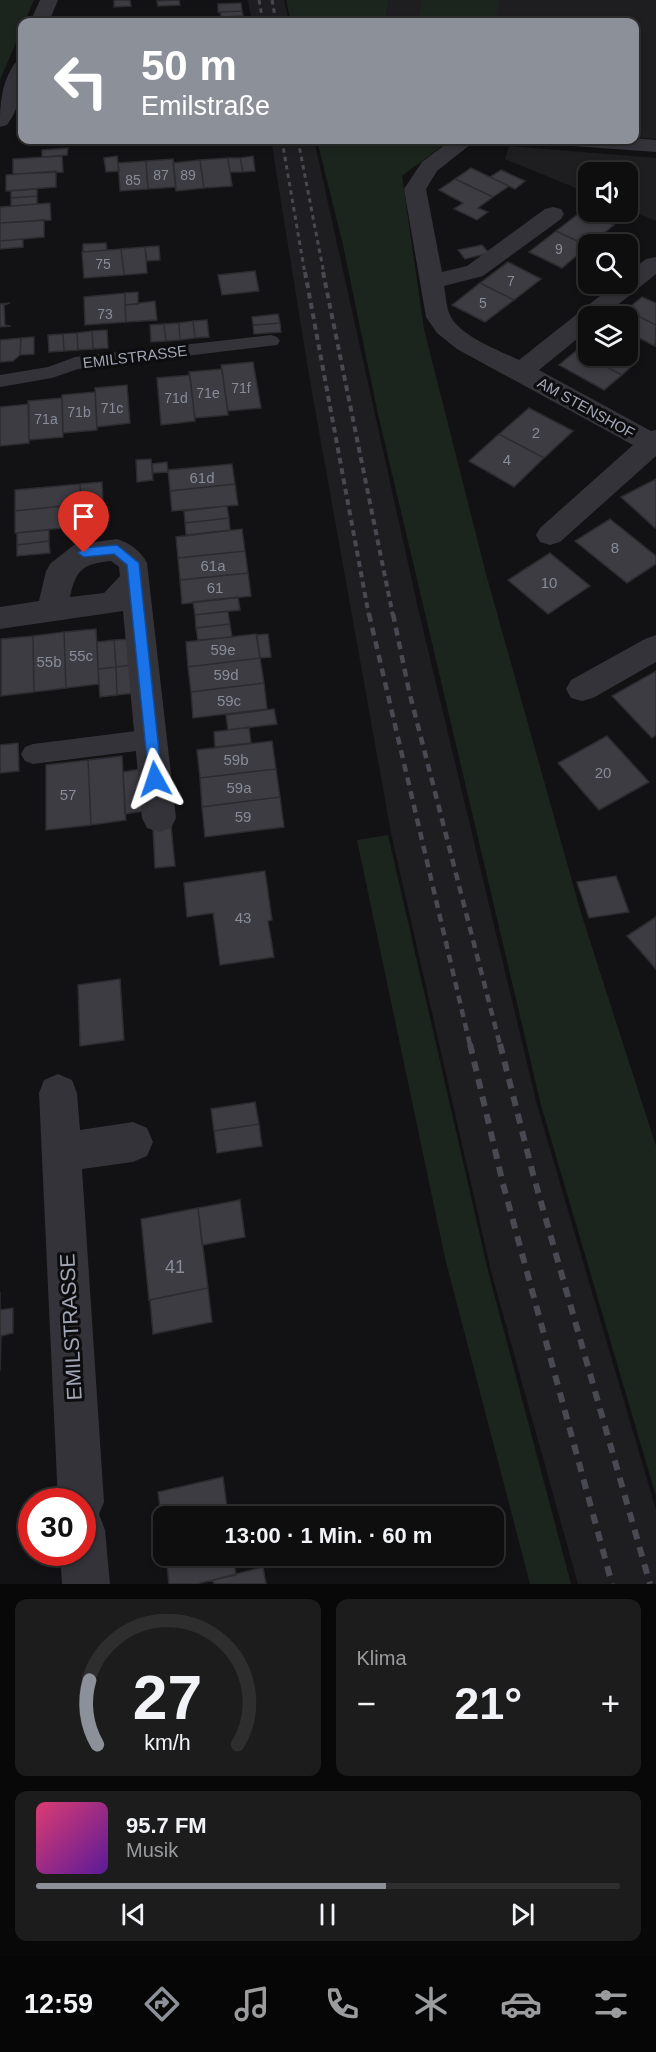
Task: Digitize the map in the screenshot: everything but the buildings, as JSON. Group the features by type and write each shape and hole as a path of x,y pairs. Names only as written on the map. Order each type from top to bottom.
{"street":[{"path":"42,18 50,0"},
{"path":"0,121 18,77"},
{"name":"AM STENSHOF","path":"460,144 427,168 420,177 416,189 438,318 460,341 521,371 654,443 550,536"},
{"path":"628,144 656,146"},
{"path":"432,280 451,278 475,271 553,214"},
{"name":"AM STENSHOF","path":"602,306 654,264"},
{"name":"AM STENSHOF","path":"521,371 578,325"},
{"path":"52,611 61,571 84,553 117,550 133,563 159,818"},
{"path":"0,618 113,603 135,578"},
{"path":"582,689 656,647"},
{"name":"EMILSTRASSE","path":"58,1093 80,1488"},
{"path":"61,1153 133,1142"},
{"path":"85,1566 86,1584"}],"lane":[{"name":"EMILSTRASSE","path":"0,381 52,372 75,363 271,341"},
{"path":"33,754 152,739"}],"shaded area":[{"path":"0,0 34,0 26,18 18,18 18,38 0,80"},
{"path":"248,0 284,0 288,18 251,18"},
{"path":"286,0 389,0 386,18 290,18"},
{"path":"389,0 656,0 656,139 639,137 639,18 386,18"},
{"path":"422,0 499,0 496,18 419,17"},
{"path":"272,144 315,144 418,608 537,1105 656,1510 656,1584 578,1584 491,1271 391,833 310,381"},
{"path":"318,144 445,144 402,176 424,329 486,574 581,913 656,1146 656,1496 541,1105 378,414 343,245"},
{"path":"509,146 656,158 656,221 638,214 638,162 578,162 578,189 505,159"},
{"path":"388,835 489,1275 571,1584 530,1584 445,1258 357,840"}],"railway":[{"path":"259,0 262,18"},
{"path":"272,0 275,18"},
{"path":"283,144 305,274"},
{"path":"299,144 324,274"},
{"path":"305,272 369,616"},
{"path":"323,272 393,616"},
{"path":"369,614 470,1045"},
{"path":"393,614 409,691 500,1045"},
{"path":"470,1044 503,1184 612,1584"},
{"path":"500,1044 533,1174 650,1584"}],"route":[{"path":"84,553 117,550 133,563 155,779"}]}
